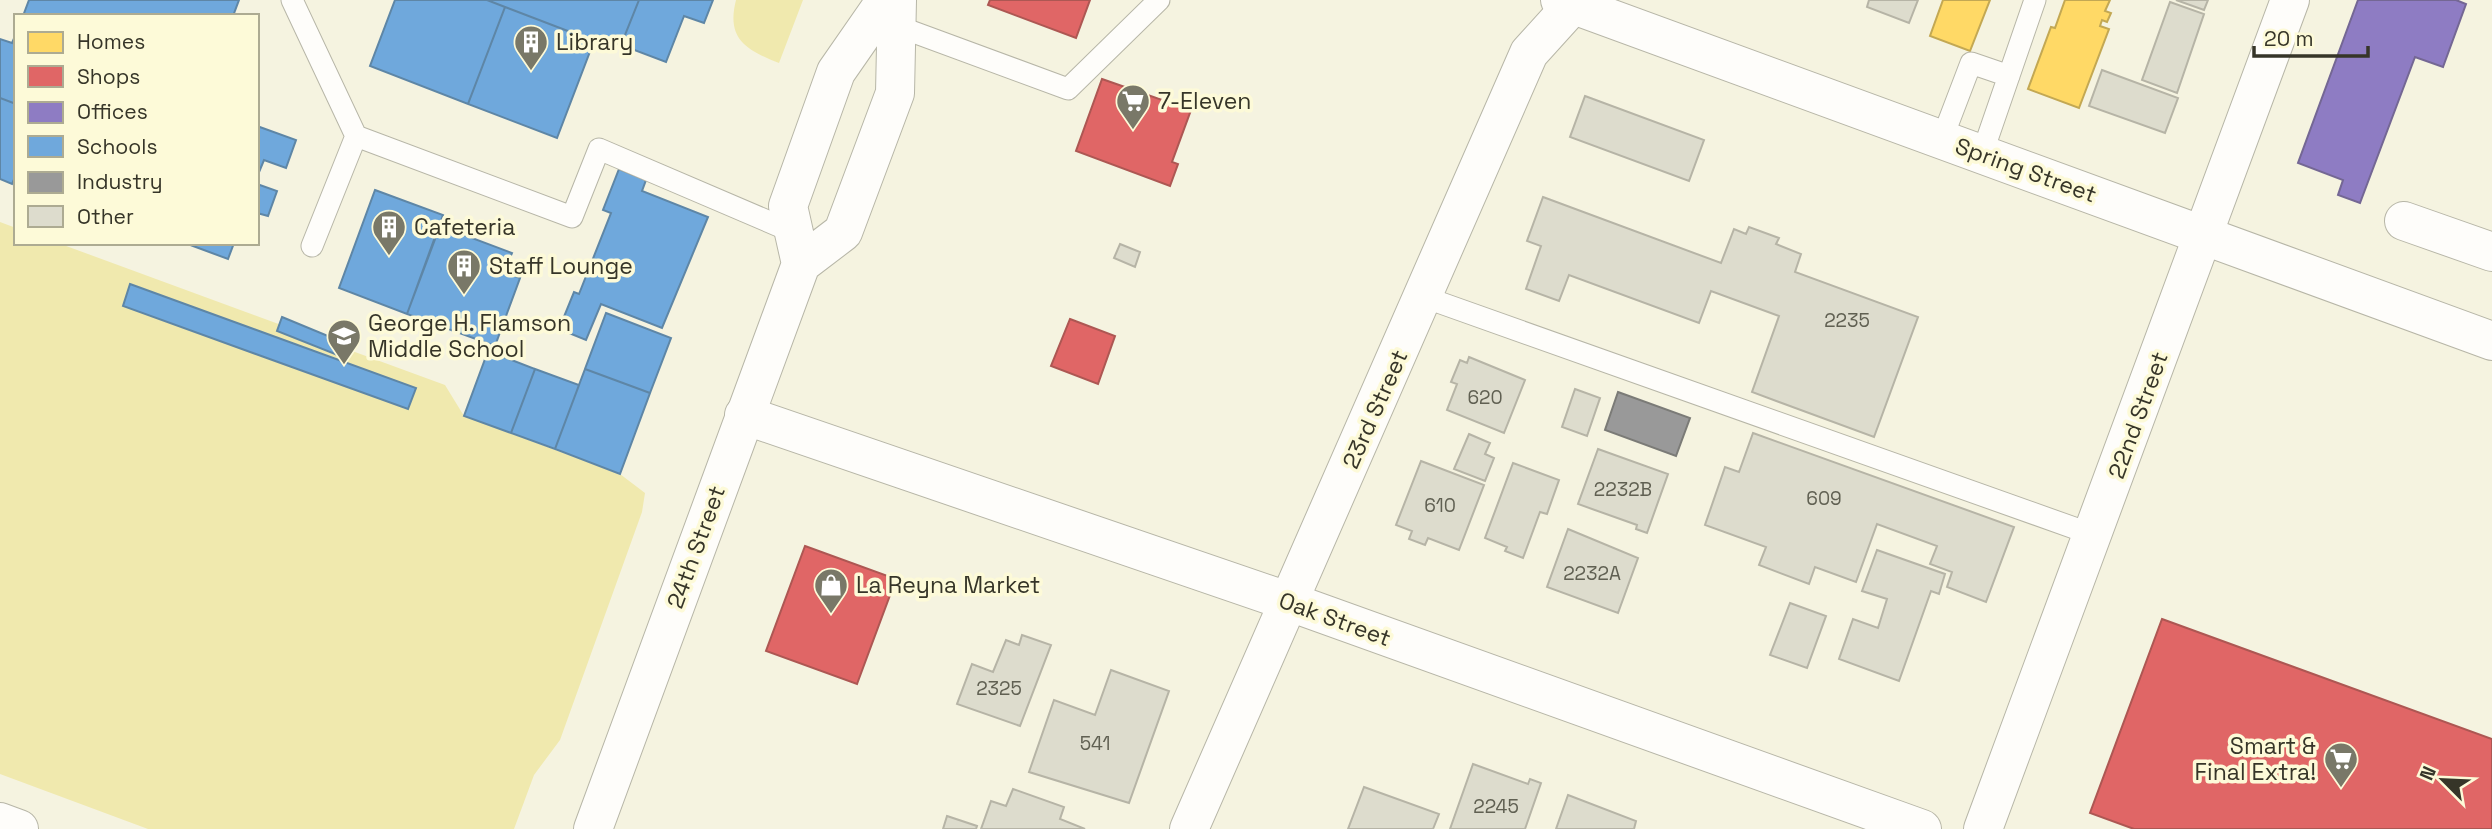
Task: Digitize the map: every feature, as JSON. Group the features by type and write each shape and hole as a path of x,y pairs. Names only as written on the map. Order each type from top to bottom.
{"street":[{"name":"22nd Street","path":"1983,829 2290,0"},
{"name":"Spring Street","path":"1570,2 2492,341"},
{"name":"23rd Street","path":"1189,829 1530,53 1570,2"},
{"path":"797,248 843,232 895,93 893,9"},
{"name":"24th Street","path":"593,829 744,415 797,248 788,206 836,72 893,9"},
{"path":"2404,221 2492,252"},
{"name":"Oak Street","path":"744,415 1290,603 1922,829"},
{"path":"0,822 19,829"}],"lane":[{"path":"292,0 356,136 572,216 599,149 745,208 797,248"},
{"path":"893,9 1068,89 1159,0"},
{"path":"1982,153 2035,0"},
{"path":"1942,139 1971,63 2009,76"},
{"path":"312,246 356,136"},
{"path":"1424,297 2094,535"}],"shaded area":[{"path":"736,0 803,0 779,63 748,48 741,41 734,24"},
{"path":"0,222 14,227 14,245 63,245 445,385 464,416 620,474 645,493 642,512 560,740 534,775 514,829 148,829 0,774"}],"building: Homes":[{"path":"1943,0 1990,0 1970,51 1930,36"},
{"path":"2065,0 2110,0 2105,11 2111,13 2107,22 2102,20 2100,26 2109,29 2079,108 2028,89 2051,27 2055,28"}],"building: Shops":[{"path":"990,0 1090,0 1076,38 988,5"},
{"name":"7-Eleven","path":"1102,79 1191,110 1172,162 1178,164 1170,186 1076,151"},
{"path":"1070,319 1115,336 1098,384 1051,366"},
{"name":"La Reyna Market","path":"805,546 896,579 857,684 766,651"},
{"path":"2162,619 2492,739 2492,829 2134,829 2090,813"}],"building: Offices":[{"path":"2358,0 2456,0 2466,4 2443,67 2415,57 2360,203 2338,195 2343,180 2298,163"}],"building: Schools":[{"path":"29,0 239,0 234,14 24,14"},
{"path":"395,0 487,0 505,7 468,104 370,66"},
{"path":"487,0 639,0 621,45 597,36 594,41"},
{"path":"639,0 713,0 704,23 684,16 666,62 621,45"},
{"name":"Library","path":"505,7 594,41 557,138 468,104"},
{"path":"14,38 14,103 0,98 0,39 12,43"},
{"path":"0,98 14,103 14,180 12,184 0,179"},
{"path":"259,127 296,140 286,168 264,160 259,172"},
{"path":"619,169 646,180 642,191 708,217 662,328 601,304 586,340 559,329 574,292 579,294 611,213 603,210"},
{"path":"259,185 277,191 268,216 259,214"},
{"name":"Cafeteria","path":"375,190 443,215 407,314 339,288"},
{"name":"Staff Lounge","path":"440,226 512,253 504,272 520,278 495,346 407,314"},
{"path":"190,245 233,245 228,259"},
{"path":"130,284 416,388 408,409 123,306"},
{"path":"606,313 671,338 650,393 585,369"},
{"path":"282,317 345,343 340,356 277,331"},
{"path":"488,351 535,369 511,433 464,416"},
{"path":"535,369 579,385 555,449 511,433"},
{"path":"585,369 650,393 620,474 555,449"}],"building: Industry":[{"path":"1618,392 1690,418 1676,456 1605,430"}],"building: Other":[{"path":"1869,0 1918,0 1909,23 1867,7"},
{"path":"2176,0 2208,0 2204,10"},
{"path":"2170,2 2204,14 2177,93 2142,80"},
{"path":"2102,70 2178,98 2165,133 2089,106"},
{"path":"1585,96 1704,140 1689,181 1570,137"},
{"path":"1543,197 1721,263 1734,229 1746,234 1749,227 1779,238 1776,244 1801,254 1795,272 1918,317 1874,437 1752,392 1779,316 1711,291 1699,323 1569,275 1559,301 1526,289 1541,246 1527,241"},
{"path":"1120,244 1140,252 1135,267 1114,258"},
{"path":"1469,357 1525,380 1504,433 1447,410 1457,384 1451,382 1460,360 1467,363"},
{"path":"1575,389 1600,398 1587,436 1562,427"},
{"path":"1753,433 2014,527 1986,602 1947,587 1952,572 1930,564 1937,546 1877,524 1856,582 1815,567 1809,584 1759,565 1766,547 1705,525 1725,467 1739,472"},
{"path":"1469,434 1490,443 1485,454 1494,458 1485,481 1454,469"},
{"path":"1598,449 1668,474 1647,533 1636,529 1637,525 1578,504"},
{"path":"1421,461 1484,485 1459,550 1428,538 1425,545 1409,539 1412,531 1396,525"},
{"path":"1513,463 1559,480 1547,514 1540,512 1523,558 1505,551 1507,547 1485,538"},
{"path":"1568,529 1638,558 1618,613 1547,587"},
{"path":"1877,550 1945,574 1939,594 1931,591 1899,681 1839,659 1853,619 1878,628 1887,599 1862,591"},
{"path":"1790,603 1826,616 1807,668 1770,655"},
{"path":"1022,635 1051,645 1020,726 957,704 972,664 993,672 1006,640 1019,645"},
{"path":"1111,670 1169,691 1129,803 1029,772 1054,700 1095,715"},
{"path":"1473,764 1528,784 1530,779 1541,783 1525,829 1450,829"},
{"path":"1364,787 1439,814 1433,829 1348,829"},
{"path":"1013,789 1064,807 1060,819 1085,829 981,829 991,801 1006,806"},
{"path":"1568,795 1636,821 1634,829 1556,829"},
{"path":"947,816 977,826 976,829 943,829"}],"place":[{"name":"Library","path":"531,72"},
{"name":"7-Eleven","path":"1133,131"},
{"name":"Cafeteria","path":"389,257"},
{"name":"Staff Lounge","path":"464,296"},
{"name":"George H. Flamson Middle School","path":"344,366"},
{"name":"La Reyna Market","path":"831,615"},
{"name":"Smart & Final Extra!","path":"2341,789"}]}
